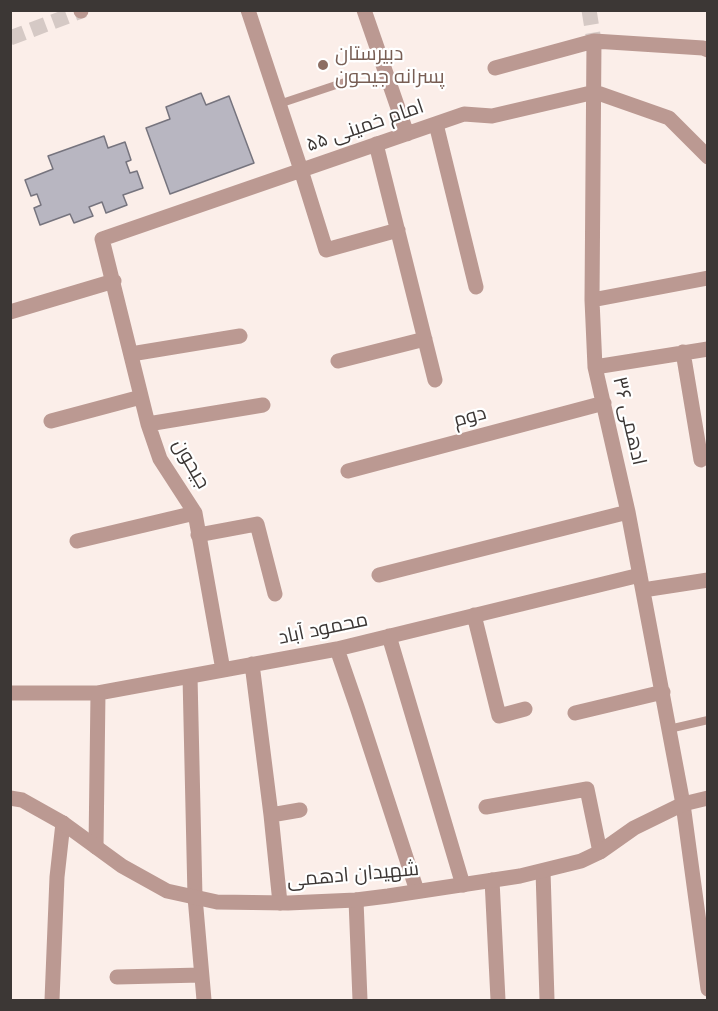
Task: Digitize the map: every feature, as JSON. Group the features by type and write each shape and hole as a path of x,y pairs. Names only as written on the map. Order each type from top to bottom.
{"street":[{"path":"248,10 326,250 398,230"},
{"path":"364,10 406,134"},
{"path":"495,68 594,41 708,50"},
{"name":"ادهمی ۳۶","path":"594,41 592,300 595,366 628,512 663,692 683,804 708,989"},
{"path":"595,92 669,118 708,157"},
{"name":"امام خمینی ۵۵","path":"114,281 102,239 464,114 492,116 595,92"},
{"path":"436,123 476,287"},
{"path":"376,144 435,380"},
{"path":"592,300 708,278"},
{"path":"10,312 114,281"},
{"name":"جیحون","path":"114,281 141,397 160,459 195,513 223,670"},
{"path":"131,354 240,336"},
{"path":"338,361 425,339"},
{"path":"595,366 708,349"},
{"path":"683,352 702,460"},
{"path":"51,421 141,397"},
{"name":"دوم","path":"348,471 604,403"},
{"path":"148,424 263,405"},
{"path":"379,575 628,512"},
{"path":"77,542 195,513"},
{"path":"198,535 257,524 275,594"},
{"name":"محمود آباد","path":"10,693 98,693 337,649 474,615 642,583 708,580"},
{"path":"474,615 499,716 525,709"},
{"path":"389,636 463,885"},
{"path":"337,649 417,891"},
{"path":"252,664 280,903"},
{"path":"190,676 195,897 204,1000"},
{"path":"575,713 663,692"},
{"path":"96,847 98,693"},
{"path":"486,807 587,789 600,852"},
{"name":"شهیدان ادهمی","path":"10,798 22,800 63,823 122,866 167,891 217,902 280,903 356,900 543,871 581,861 600,852 634,828 683,804 708,798"},
{"path":"271,815 300,810"},
{"path":"52,1000 57,877 63,823"},
{"path":"543,871 547,1000"},
{"path":"492,880 498,1000"},
{"path":"356,900 360,1000"},
{"path":"117,977 201,975"}],"lane":[{"path":"279,104 348,81"},
{"path":"669,729 708,720"}],"building":[{"path":"201,93 206,105 229,96 254,163 170,194 146,128 170,119 166,107"},
{"path":"104,136 108,148 125,142 131,160 126,162 130,173 137,171 143,188 123,195 127,205 106,213 102,202 89,207 93,216 74,223 70,214 40,225 34,208 41,205 37,194 31,196 25,180 53,169 48,156"}],"tunnel":[{"path":"10,38 84,10"},
{"path":"589,10 594,41"}],"place":[{"name":"دبیرستان پسرانه جیحون","path":"323,65"}]}
